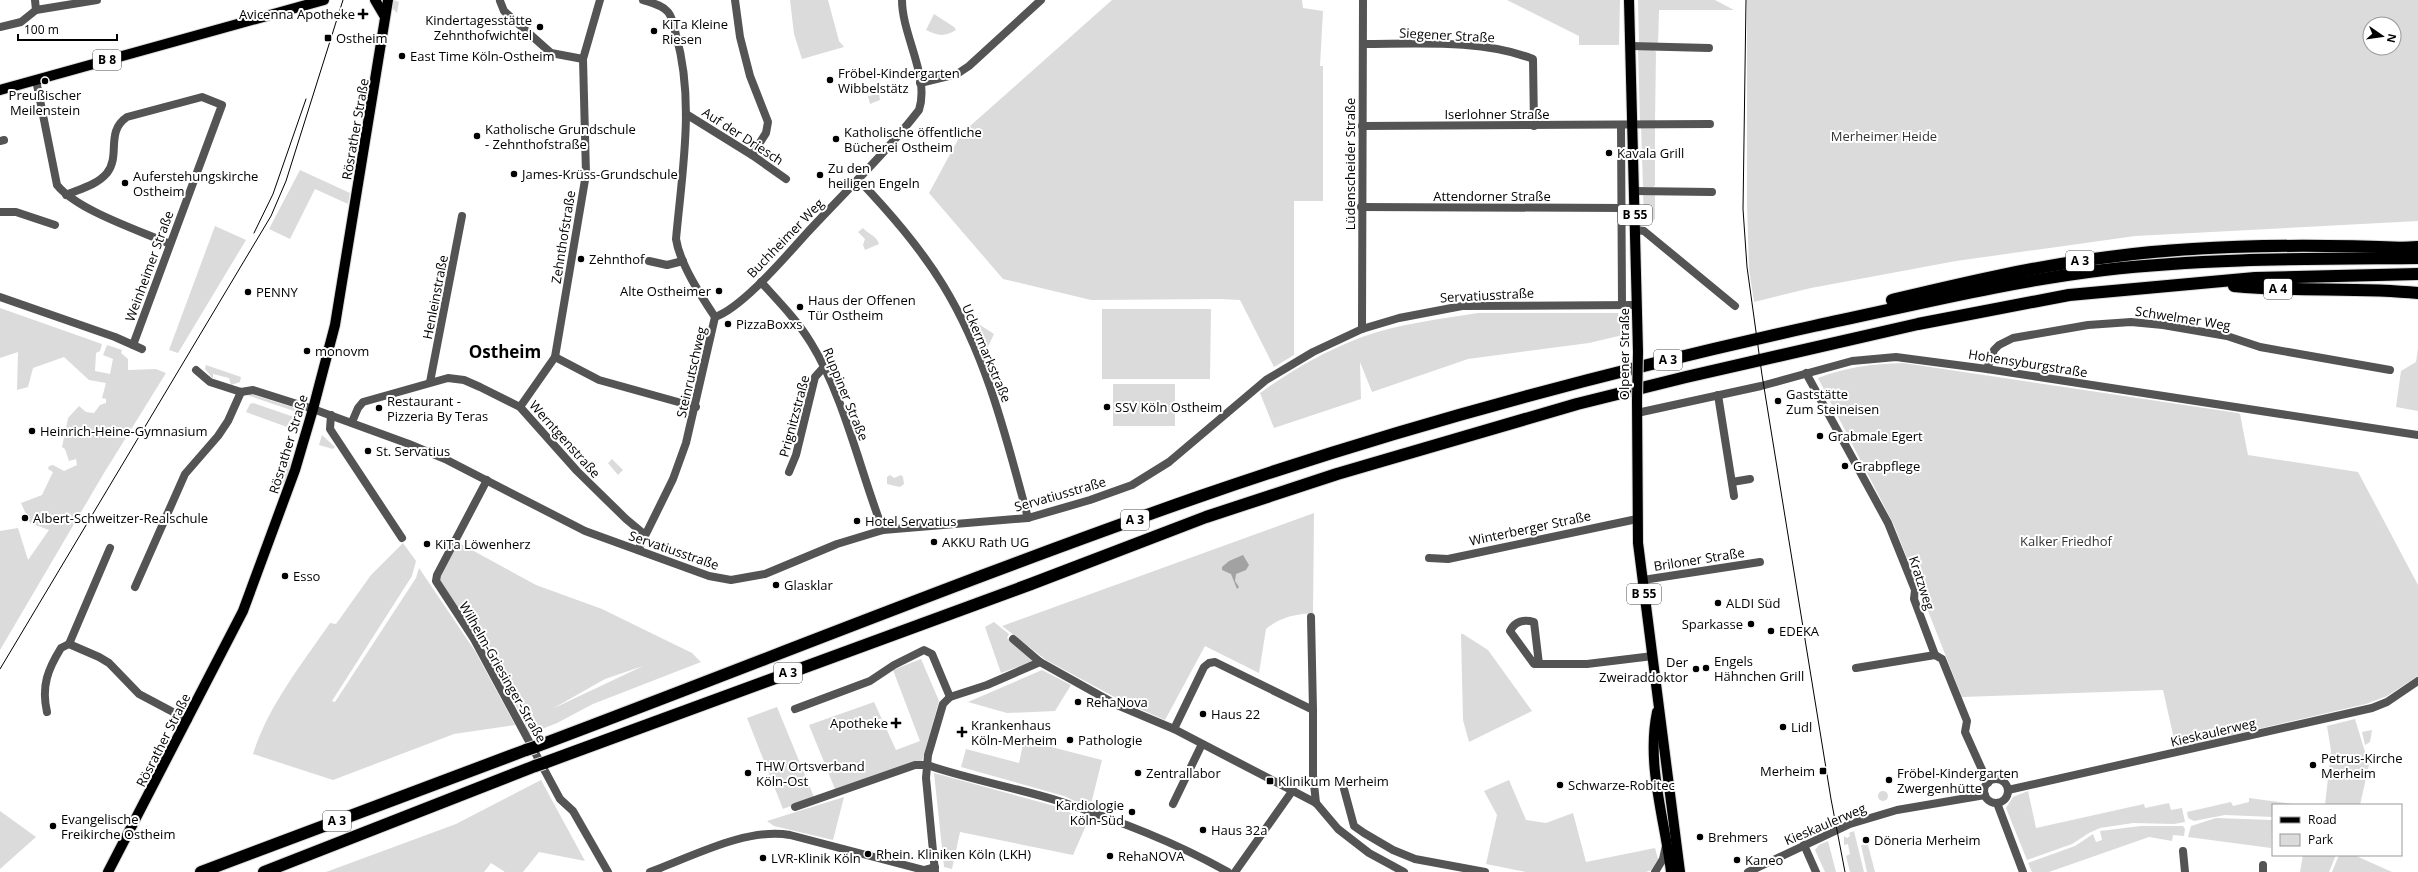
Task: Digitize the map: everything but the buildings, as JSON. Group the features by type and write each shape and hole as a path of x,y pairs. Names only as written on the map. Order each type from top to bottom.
{"highway":[{"name":"A 3","path":"2282,259 2345,250 2418,247"},
{"name":"A 3","path":"1764,337 1786,324 2012,272 2110,256 2254,248 2406,248"},
{"name":"A 3","path":"201,872 1201,496 1331,453 1572,383 1764,337 2028,280 2176,263 2282,259 2418,258"},
{"name":"A 3","path":"264,872 540,764 1024,587 1206,517 1336,474 1468,434 1686,377 1918,324 2068,295 2255,278 2418,274"},
{"name":"A 4","path":"2209,283 2262,289 2346,288 2418,293"},
{"name":"A 4","path":"2346,288 2360,286 2418,288"}],"main road":[{"name":"B 8","path":"0,90 324,0"},
{"path":"375,0 385,16"},
{"name":"Rösrather Straße","path":"111,869 243,611 255,582 294,470 313,409 335,325 388,0"},
{"name":"Olpener Straße","path":"1629,0 1638,352 1637,519 1658,706 1680,872"},
{"name":"Olpener Straße","path":"1658,706 1654,729 1654,753 1666,846 1671,872"}],"street":[{"path":"35,0 36,10"},
{"path":"0,28 21,22 36,10 97,0"},
{"name":"Zehnthofstraße","path":"520,406 555,357 586,174 582,59 600,0"},
{"name":"Steinrutschweg","path":"638,550 644,534 673,479 696,407 715,317 678,251 676,239 686,114 683,69 677,38 671,17 662,3 644,0"},
{"path":"735,0 740,37 750,76 768,122 766,133 752,155"},
{"name":"Buchheimer Weg","path":"715,317 723,315 761,282 858,179 919,110 922,101 920,83 906,28 902,0"},
{"path":"920,83 956,74 968,66 1041,0"},
{"name":"Lüdenscheider Straße","path":"1362,329 1361,207 1363,0"},
{"path":"500,1 504,12 551,53 582,59"},
{"name":"Siegener Straße","path":"1363,44 1436,44 1477,47 1497,50 1533,59 1534,126"},
{"path":"1631,46 1708,48"},
{"path":"36,80 56,185 66,195 81,204 170,244"},
{"name":"Weinheimer Straße","path":"66,195 93,184 107,172 112,161 115,133 119,122 127,117 202,97 222,106 133,345"},
{"name":"Auf der Driesch","path":"686,114 752,155 786,179"},
{"name":"Iserlohner Straße","path":"1362,126 1621,126 1710,124"},
{"name":"Olpener Straße","path":"1621,126 1622,304"},
{"name":"Uckermarkstraße","path":"858,179 892,216 930,265 960,316 979,358 1001,417 1028,518"},
{"path":"1634,191 1712,192"},
{"name":"Attendorner Straße","path":"1361,207 1622,208"},
{"path":"0,212 16,212 54,225"},
{"name":"Henleinstraße","path":"430,382 462,216"},
{"path":"1636,230 1644,231 1735,306"},
{"path":"649,261 667,265 683,261"},
{"name":"Ruppiner Straße","path":"761,282 801,328 824,367 883,530"},
{"path":"0,297 142,349"},
{"name":"Servatiusstraße","path":"196,370 210,382 241,392 252,390 352,422 445,459 585,531 709,576 731,580 765,574 838,544 883,530 1028,518 1090,500 1132,485 1169,462 1266,380 1314,352 1362,329 1399,318 1462,306 1636,304"},
{"name":"Schwelmer Weg","path":"1986,369 1994,350 1999,345 2013,338 2088,325 2131,322 2163,325 2227,336 2260,347 2390,370"},
{"path":"555,357 598,380 696,407"},
{"name":"Hohensyburgstraße","path":"1637,413 1718,395 1852,360 1878,358 1914,359 2418,435"},
{"name":"Prignitzstraße","path":"789,472 796,455 815,376 824,367"},
{"name":"Kratzweg","path":"1806,373 1888,523 1915,590 1914,599 1935,655 1942,659 1967,721 1965,732 1988,783"},
{"name":"Werntgenstraße","path":"352,422 358,408 363,402 448,378 464,380 520,406 577,471 626,520 644,534"},
{"path":"135,587 185,474 218,436 228,421 241,392"},
{"path":"1718,395 1734,496"},
{"path":"331,415 330,429 402,538"},
{"name":"Wilhelm-Griesinger-Straße","path":"487,480 437,574 436,581 474,640 560,799 573,811 608,872"},
{"path":"1732,482 1750,480"},
{"name":"Winterberger Straße","path":"1429,558 1448,559 1637,519"},
{"path":"47,712 43,696 46,681 61,648 69,644 110,548"},
{"name":"Briloner Straße","path":"1643,580 1760,562"},
{"path":"1311,617 1313,775 1316,803"},
{"path":"1539,664 1534,622 1522,621 1512,626 1510,631 1534,664 1539,664 1587,664 1653,656"},
{"path":"1013,639 1040,662 1117,705 1174,729 1316,803 1338,829 1369,853 1404,872"},
{"path":"69,644 109,663 139,694 188,720"},
{"path":"795,709 870,681 894,665 924,650 932,654 950,697"},
{"path":"1856,668 1935,655"},
{"path":"650,872 739,840 771,833 790,835 924,871 935,870 926,778 928,755 943,704 950,697 987,685 1040,662"},
{"path":"1174,729 1204,667 1209,663 1215,662 1313,710"},
{"name":"Kieskaulerweg","path":"2008,790 2372,708 2387,702 2418,681"},
{"path":"1173,804 1202,744"},
{"path":"795,807 915,765 927,765 1061,802 1109,818 1155,836 1228,872"},
{"path":"1997,779 2006,785 2008,790 2004,800 1997,803 1989,800 1985,795 1988,783 1997,779"},
{"path":"1344,789 1354,826 1364,833 1393,850 1415,859 1485,872"},
{"path":"1236,872 1293,790"},
{"name":"Kieskaulerweg","path":"1748,872 1804,844 1850,824 1886,813 1985,795"},
{"path":"1997,803 2023,872"},
{"path":"1804,844 1816,872"},
{"path":"1655,872 1663,859 1666,846"},
{"path":"2183,851 2184,872"}],"green space":[{"path":"394,0 399,2 397,13 392,8"},
{"path":"790,0 828,0 839,41 844,47 802,59 794,34"},
{"path":"1112,0 1302,0 1303,8 1323,11 1320,66 1323,66 1323,201 1294,201 1294,355 1274,367 1240,300 1091,300 1003,279 929,193 961,134"},
{"path":"1507,0 1620,0 1619,45 1579,45 1579,36"},
{"path":"1638,0 1715,0 1734,10 1659,10 1658,45 1639,45"},
{"name":"Merheimer Heide","path":"1746,0 2418,0 2418,221 2135,236 1956,261 1811,288 1754,302 1749,269 1747,203"},
{"path":"934,14 954,27 956,30 948,34 941,35 934,34 926,30"},
{"path":"1653,49 1656,52 1655,122 1640,122 1638,50"},
{"path":"879,94 880,100 870,104 868,96"},
{"path":"1641,126 1655,128 1655,186 1653,187 1643,187"},
{"path":"300,170 350,193 348,204 315,189 290,239 269,229"},
{"path":"1643,193 1655,194 1655,219 1650,223 1644,220"},
{"path":"215,226 246,240 178,353 169,350"},
{"path":"863,228 878,241 879,244 865,250 863,245 865,239 858,232"},
{"path":"0,308 102,344 100,351 96,353 95,371 110,374 113,359 103,355 107,345 122,350 121,353 128,359 128,370 156,369 166,373 104,473 0,650 0,531 18,528 28,560 49,530 30,523 21,503 42,495 53,472 48,469 49,466 53,465 64,471 77,465 76,459 69,461 65,449 62,447 68,418 79,406 86,412 94,413 100,405 106,403 106,399 102,398 106,383 89,380 64,357 33,368 28,387 17,390 18,352 0,358"},
{"path":"1102,309 1211,309 1210,379 1102,379"},
{"path":"1478,313 1618,313 1623,335 1589,343 1468,359 1372,392 1360,362 1361,399 1274,428 1260,393 1309,362 1348,342 1376,332 1419,322"},
{"path":"974,321 994,334 984,355 970,323"},
{"path":"2418,348 2418,411 2396,407 2401,371 2416,362"},
{"name":"Kalker Friedhof","path":"1903,363 2238,413 2240,414 2248,455 2358,472 2418,585 2418,676 2387,696 2366,704 2176,748 2163,690 1962,697 1894,525 1818,378 1839,371 1859,367"},
{"path":"206,365 241,377 240,382 231,385 229,378 213,374 213,379 205,369"},
{"path":"1113,384 1175,384 1175,426 1113,426"},
{"path":"251,394 298,409 298,411 297,412 247,395"},
{"path":"253,403 296,419 291,419 287,427 246,412 250,404"},
{"path":"322,435 335,447 333,449 319,445"},
{"path":"290,450 292,451 287,484 279,481"},
{"path":"612,459 623,470 618,475 608,463"},
{"path":"890,475 894,478 901,475 903,477 904,484 900,487 887,484 887,477"},
{"path":"1314,513 1313,613 1288,617 1277,621 1266,629 1259,673 1205,646 1165,720 1122,701 1046,660 1002,626"},
{"path":"403,543 416,561 412,576 332,701 335,702 416,578 419,568 475,651 515,725 454,734 333,780 253,754 267,719 297,670 330,623 336,624 371,575"},
{"path":"459,543 536,585 602,609 692,653 701,662 593,704 557,723 527,735 525,722 476,633 440,581 440,575","holes":["643,666 552,709 605,679"]},
{"path":"994,622 1009,634 1007,638 1034,661 1001,673 985,627"},
{"path":"1461,634 1488,650 1532,711 1469,742 1463,720"},
{"path":"921,659 939,701 922,761 835,789 809,725 874,702 896,750 920,741 893,670"},
{"path":"1042,670 1071,685 1055,711 1007,713 968,702"},
{"path":"777,707 814,797 783,809 747,718"},
{"path":"2355,719 2369,765 2360,804 2325,804 2331,751 2327,726"},
{"path":"2372,730 2370,742 2365,745 2362,732"},
{"path":"1024,740 1102,760 1090,808 1064,796 961,767 966,749 1019,763"},
{"path":"934,773 1058,807 1088,821 1073,855 960,832 952,869 944,867"},
{"path":"541,780 585,861 539,852 523,872 505,872 491,863 484,872 326,872 456,824"},
{"path":"1509,780 1526,820 1546,823 1573,813 1586,862 1655,848 1658,859 1651,870 1646,872 1526,872 1486,864 1497,815 1484,791"},
{"path":"1881,791 1885,791 1887,792 1887,800 1881,801 1878,798 1878,794"},
{"path":"2028,791 2036,828 2144,804 2145,808 2169,803 2171,810 2182,808 2185,822 2174,824 2133,823 2100,828 2072,844 2027,860 2006,808 2013,797"},
{"path":"844,797 833,840 774,826 767,821"},
{"path":"2249,798 2293,804 2272,804 2272,817 2225,815 2194,821 2188,818 2187,812 2231,802 2233,806 2249,802"},
{"path":"0,811 36,837 0,869"},
{"path":"2216,818 2272,820 2271,848 2188,837 2191,826"},
{"path":"2141,826 2183,826 2185,829 2184,836 2173,835 2172,841 2149,837 2049,872 2032,872 2028,863 2075,846 2093,834 2096,842 2102,840 2100,831"},
{"path":"1854,831 1864,872 1850,872 1846,856 1850,854 1848,844 1844,845 1844,836 1847,838 1850,836 1849,833"},
{"path":"1828,841 1836,872 1825,872 1815,850 1819,845"},
{"path":"1861,845 1868,845 1875,872 1867,872"},
{"path":"2303,856 2336,856 2329,872 2300,872"},
{"path":"2339,856 2356,856 2392,872 2332,872"}],"shaded area":[{"path":"1243,555 1249,565 1246,570 1236,574 1235,581 1239,587 1237,589 1231,574 1222,570 1222,567 1229,561"}],"tram line":[{"path":"0,669 271,216 286,181 343,0"},
{"path":"1746,0 1743,209 1747,267 1762,375 1831,799 1845,872"},
{"path":"254,233 273,194 306,99"}],"place":[{"name":"Avicenna Apotheke","path":"363,14"},
{"name":"Kindertagesstätte Zehnthofwichtel","path":"540,27"},
{"name":"KiTa Kleine Riesen","path":"654,31"},
{"name":"Ostheim","path":"328,38"},
{"name":"East Time Köln-Ostheim","path":"402,56"},
{"name":"Fröbel-Kindergarten Wibbelstätz","path":"830,80"},
{"name":"Preußischer Meilenstein","path":"45,81"},
{"name":"Katholische Grundschule - Zehnthofstraße","path":"477,136"},
{"name":"Katholische öffentliche Bücherei Ostheim","path":"836,139"},
{"name":"Kavala Grill","path":"1609,153"},
{"name":"James-Krüss-Grundschule","path":"514,174"},
{"name":"Zu den heiligen Engeln","path":"820,175"},
{"name":"Auferstehungskirche Ostheim","path":"125,183"},
{"name":"Zehnthof","path":"581,259"},
{"name":"Alte Ostheimer","path":"719,291"},
{"name":"PENNY","path":"248,292"},
{"name":"Haus der Offenen Tür Ostheim","path":"800,307"},
{"name":"PizzaBoxxs","path":"728,324"},
{"name":"monovm","path":"307,351"},
{"name":"Gaststätte Zum Steineisen","path":"1778,401"},
{"name":"SSV Köln Ostheim","path":"1107,407"},
{"name":"Restaurant - Pizzeria By Teras","path":"379,408"},
{"name":"Heinrich-Heine-Gymnasium","path":"32,431"},
{"name":"Grabmale Egert","path":"1820,436"},
{"name":"St. Servatius","path":"368,451"},
{"name":"Grabpflege","path":"1845,466"},
{"name":"Albert-Schweitzer-Realschule","path":"25,518"},
{"name":"Hotel Servatius","path":"857,521"},
{"name":"AKKU Rath UG","path":"934,542"},
{"name":"KiTa Löwenherz","path":"427,544"},
{"name":"Esso","path":"285,576"},
{"name":"Glasklar","path":"776,585"},
{"name":"ALDI Süd","path":"1718,603"},
{"name":"Sparkasse","path":"1751,624"},
{"name":"EDEKA","path":"1771,631"},
{"name":"Engels Hähnchen Grill","path":"1706,668"},
{"name":"Der Zweiraddoktor","path":"1696,669"},
{"name":"RehaNova","path":"1078,702"},
{"name":"Haus 22","path":"1203,714"},
{"name":"Apotheke","path":"896,723"},
{"name":"Lidl","path":"1783,727"},
{"name":"Krankenhaus Köln-Merheim","path":"962,732"},
{"name":"Pathologie","path":"1070,740"},
{"name":"Petrus-Kirche Merheim","path":"2313,765"},
{"name":"Merheim","path":"1823,771"},
{"name":"THW Ortsverband Köln-Ost","path":"748,773"},
{"name":"Zentrallabor","path":"1138,773"},
{"name":"Fröbel-Kindergarten Zwergenhütte","path":"1889,780"},
{"name":"Klinikum Merheim","path":"1270,781"},
{"name":"Schwarze-Robitec","path":"1560,785"},
{"name":"Kardiologie Köln-Süd","path":"1132,812"},
{"name":"Evangelische Freikirche Ostheim","path":"53,826"},
{"name":"Haus 32a","path":"1203,830"},
{"name":"Brehmers","path":"1700,837"},
{"name":"Döneria Merheim","path":"1866,840"},
{"name":"Rhein. Kliniken Köln (LKH)","path":"868,854"},
{"name":"RehaNOVA","path":"1110,856"},
{"name":"LVR-Klinik Köln","path":"763,858"},
{"name":"Kaneo","path":"1737,860"}],"district":[{"name":"Ostheim","path":"505,352"}]}
